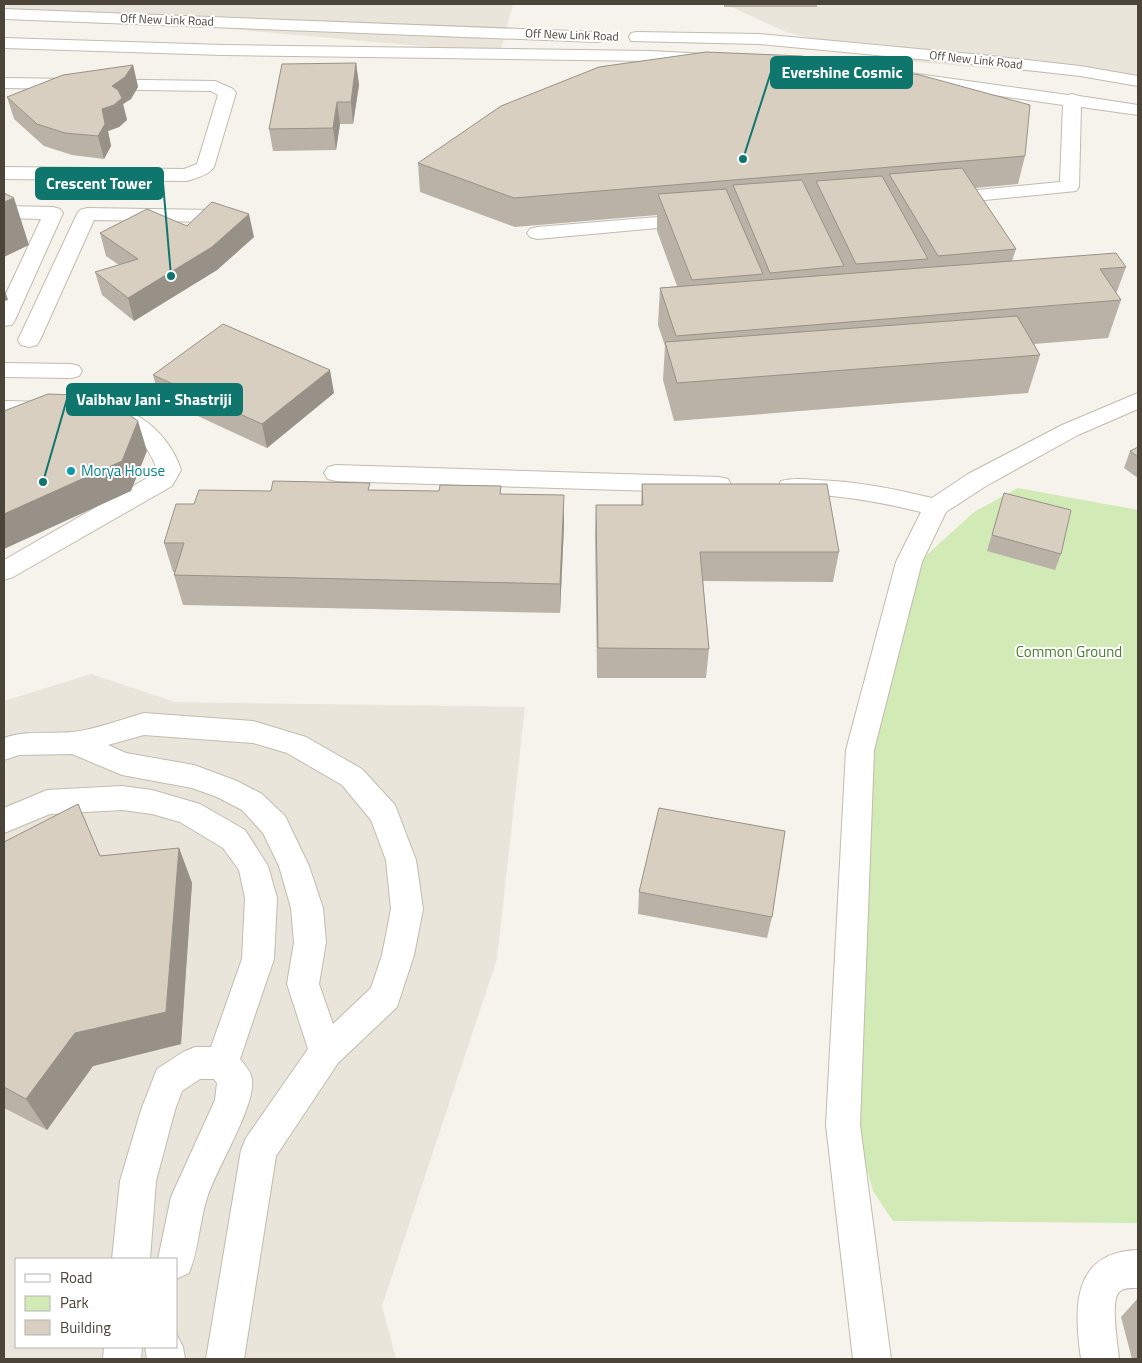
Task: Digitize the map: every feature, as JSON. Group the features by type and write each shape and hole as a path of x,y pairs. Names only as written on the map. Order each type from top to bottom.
{"street":[{"name":"Off New Link Road","path":"4,14 598,36 758,40 982,60 1080,71 1138,81"},
{"name":"Off New Link Road","path":"5,45 650,56 727,61"},
{"name":"Off New Link Road","path":"891,76 1072,99 1138,110"},
{"path":"4,83 216,86 227,93 204,167 187,175 4,173"},
{"path":"921,200 1069,187 1072,99"},
{"path":"4,212 212,216"},
{"path":"4,320 52,212"},
{"path":"29,340 87,214"},
{"path":"537,233 714,218"},
{"path":"4,370 70,371"},
{"path":"872,1359 843,1125 860,750 909,562 936,507 977,480 1070,430 1138,400"},
{"path":"4,408 74,411 132,422 152,439 166,460 168,470 163,480 4,571"},
{"path":"336,473 742,486"},
{"path":"772,486 832,488 874,493 936,507"},
{"path":"4,749 18,744 74,743 144,724 253,732 296,745 352,777 384,814 401,860 407,909 398,955 385,997 326,1052 259,1150 225,1359"},
{"path":"74,743 122,764 194,777 227,789 252,802 274,825 294,866 307,908 310,942 303,984 326,1052"},
{"path":"4,821 47,802 122,798 152,802 189,813 234,838 253,866 261,898 258,959 222,1063"},
{"path":"131,1258 138,1181 158,1110 169,1080 195,1062 222,1063"},
{"path":"176,1258 189,1197 232,1101 234,1079 222,1063"},
{"path":"1100,1359 1097,1330 1098,1297 1104,1282 1121,1270 1138,1269"}],"shaded area":[{"path":"8,4 513,4 500,53 4,9"},
{"path":"725,4 1138,4 1138,81 892,60 786,32"},
{"path":"91,674 175,702 525,707 497,959 382,1306 396,1359 4,1359 4,701"}],"green space":[{"name":"Common Ground","path":"1018,488 1138,510 1138,1223 893,1221 873,1191 856,1130 872,755 918,563 974,512"}],"building":[{"path":"706,52 801,56 920,75 1030,105 1025,156 514,198 418,163 501,106 599,67"},
{"path":"356,63 351,102 337,102 333,128 269,129 282,64"},
{"path":"133,65 125,77 112,86 118,90 122,98 114,105 102,109 105,124 98,136 65,133 37,124 7,97 63,75"},
{"path":"962,168 1016,249 938,256 889,174"},
{"path":"882,176 928,259 856,264 816,181"},
{"path":"802,180 844,266 770,273 733,185"},
{"path":"726,189 763,274 692,280 658,194"},
{"path":"4,193 14,198 4,202"},
{"path":"212,202 249,214 212,247 128,298 95,272 138,259 100,233 147,209 187,226"},
{"path":"1116,253 1126,267 1100,269 1121,300 676,336 660,288"},
{"path":"1017,316 1040,355 677,383 665,342"},
{"path":"223,324 330,370 262,424 153,375"},
{"path":"48,394 103,396 138,421 122,461 4,514 4,411"},
{"path":"1138,447 1138,457 1130,451"},
{"path":"273,481 370,483 368,490 439,491 440,485 501,486 500,494 564,495 560,584 174,575 184,543 164,543 176,504 194,504 199,490 271,491"},
{"path":"642,484 827,484 839,552 700,552 709,649 598,648 596,505 643,505"},
{"path":"1004,493 1071,510 1061,554 992,535"},
{"path":"78,804 100,856 179,848 166,1012 75,1033 26,1099 4,1087 4,842"},
{"path":"659,808 785,831 772,917 639,892"}],"place":[{"name":"Evershine Cosmic","path":"743,159"},
{"name":"Crescent Tower","path":"171,276"},
{"name":"Morya House","path":"71,471"},
{"name":"Vaibhav Jani - Shastriji","path":"43,482"}]}
